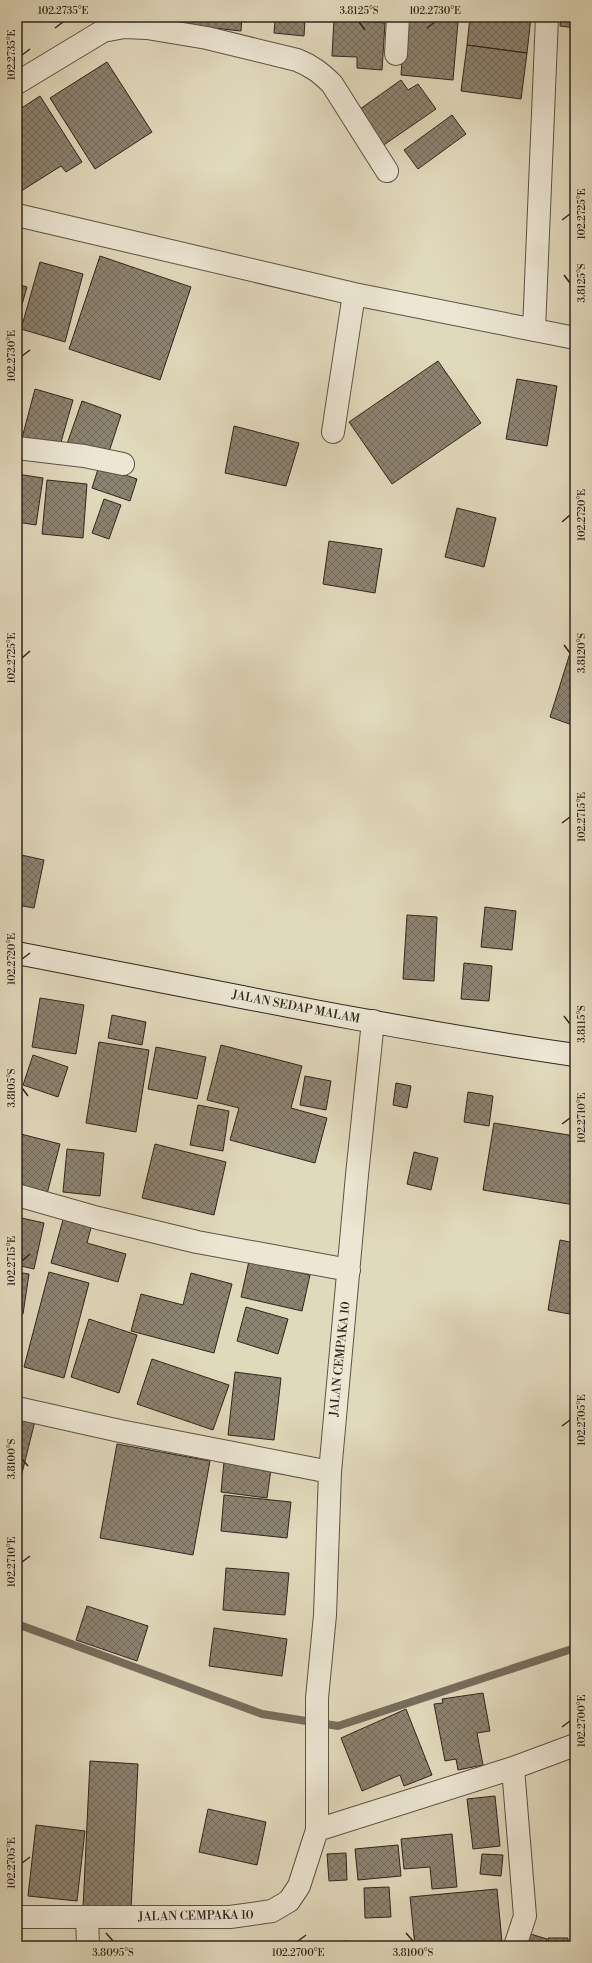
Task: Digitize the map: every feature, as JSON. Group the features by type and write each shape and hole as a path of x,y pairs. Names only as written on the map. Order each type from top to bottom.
{"street":[{"path":"396,54 398,17"},
{"path":"534,330 547,17"},
{"path":"17,83 104,31 124,27 147,28 207,38 297,60 310,65 322,73 332,84 387,171"},
{"path":"17,215 354,294 575,338"},
{"path":"333,432 354,294"},
{"path":"17,448 84,456 123,464"},
{"name":"JALAN SEDAP MALAM","path":"17,953 373,1022 575,1055"},
{"name":"JALAN CEMPAKA 10","path":"17,1917 230,1917 272,1912 289,1901 300,1886 317,1830 317,1698 325,1615 330,1472 357,1175 373,1022"},
{"path":"17,1195 98,1218 197,1242 349,1270"},
{"path":"17,1408 120,1431 330,1472"},
{"path":"317,1830 513,1768 575,1745"},
{"path":"513,1768 525,1916 515,1946"},
{"path":"87,1917 88,1946"}],"building":[{"path":"177,17 242,17 241,31 176,24"},
{"path":"263,17 317,17 317,21 305,20 304,36 274,33 275,21 262,21"},
{"path":"470,17 531,17 527,53 467,45"},
{"path":"561,17 575,17 575,28 560,26"},
{"path":"405,18 458,22 453,80 401,75"},
{"path":"334,19 385,23 382,70 357,68 357,57 332,56"},
{"path":"467,45 527,53 521,99 461,91"},
{"path":"107,62 152,132 95,169 50,98"},
{"path":"401,80 408,90 418,84 436,109 378,149 353,114"},
{"path":"40,96 82,162 66,172 61,166 18,193 17,111"},
{"path":"452,115 466,134 418,169 404,150"},
{"path":"100,256 191,287 160,380 69,349"},
{"path":"40,262 83,274 65,342 21,329"},
{"path":"17,284 27,287 19,315 17,315"},
{"path":"438,361 481,423 392,484 349,422"},
{"path":"517,379 557,386 547,446 506,439"},
{"path":"35,389 73,400 59,449 22,438"},
{"path":"82,401 121,415 107,458 67,444"},
{"path":"234,426 299,443 286,486 225,473"},
{"path":"99,466 137,479 130,501 92,488"},
{"path":"17,474 43,478 36,525 17,522"},
{"path":"47,480 87,484 83,538 42,534"},
{"path":"104,499 121,505 109,539 92,533"},
{"path":"457,508 496,518 484,567 445,557"},
{"path":"329,541 382,549 375,593 323,584"},
{"path":"571,650 575,651 575,726 550,717"},
{"path":"17,854 44,860 34,908 17,905"},
{"path":"485,907 516,911 512,950 481,947"},
{"path":"407,915 437,917 434,981 403,979"},
{"path":"464,963 492,966 489,1001 461,999"},
{"path":"40,998 84,1005 76,1054 32,1047"},
{"path":"112,1015 146,1022 142,1045 108,1038"},
{"path":"99,1042 149,1050 136,1132 86,1123"},
{"path":"221,1045 302,1066 291,1108 327,1118 315,1163 230,1140 239,1108 207,1100"},
{"path":"156,1047 206,1057 197,1099 148,1089"},
{"path":"33,1055 68,1067 58,1097 23,1085"},
{"path":"305,1076 331,1081 326,1110 300,1105"},
{"path":"396,1083 411,1086 407,1108 393,1105"},
{"path":"468,1092 493,1096 489,1126 464,1122"},
{"path":"198,1105 229,1111 223,1151 190,1145"},
{"path":"494,1123 575,1136 575,1205 483,1190"},
{"path":"17,1133 60,1144 47,1194 17,1186"},
{"path":"155,1144 226,1162 214,1215 142,1198"},
{"path":"67,1149 104,1153 100,1196 63,1192"},
{"path":"414,1152 438,1158 431,1190 407,1184"},
{"path":"64,1216 92,1224 87,1243 126,1254 118,1282 51,1263"},
{"path":"17,1217 44,1223 34,1269 17,1265"},
{"path":"560,1240 575,1243 575,1315 548,1310"},
{"path":"249,1261 310,1275 302,1311 241,1297"},
{"path":"17,1272 29,1274 23,1314 17,1313"},
{"path":"49,1272 89,1283 64,1378 24,1367"},
{"path":"191,1273 232,1284 214,1353 131,1331 141,1294 183,1305"},
{"path":"246,1307 288,1319 278,1354 237,1341"},
{"path":"89,1319 137,1335 119,1393 71,1377"},
{"path":"152,1359 229,1385 213,1430 137,1404"},
{"path":"235,1372 281,1378 274,1440 228,1435"},
{"path":"17,1416 35,1421 17,1493"},
{"path":"117,1444 210,1461 193,1555 100,1538"},
{"path":"224,1462 271,1469 267,1498 221,1492"},
{"path":"224,1495 291,1502 287,1538 221,1531"},
{"path":"226,1568 289,1573 285,1615 223,1610"},
{"path":"87,1606 148,1626 137,1661 76,1640"},
{"path":"214,1628 287,1639 282,1676 209,1666"},
{"path":"483,1693 490,1731 477,1733 483,1765 458,1770 456,1759 445,1761 434,1704 443,1703 442,1699"},
{"path":"406,1709 432,1775 404,1786 400,1775 362,1791 341,1738"},
{"path":"90,1761 138,1764 131,1910 83,1908"},
{"path":"495,1796 500,1846 473,1849 467,1799"},
{"path":"208,1809 266,1822 257,1865 199,1852"},
{"path":"36,1825 85,1831 77,1901 28,1896"},
{"path":"452,1834 457,1887 432,1889 430,1867 404,1869 401,1839"},
{"path":"398,1845 401,1876 358,1880 355,1849"},
{"path":"346,1853 347,1880 329,1881 327,1854"},
{"path":"482,1854 503,1855 501,1876 480,1874"},
{"path":"389,1887 391,1917 365,1918 364,1888"},
{"path":"497,1889 502,1942 451,1946 415,1946 410,1897"},
{"path":"524,1932 547,1939 545,1946 520,1946"},
{"path":"548,1938 568,1938 568,1946 548,1946"},
{"path":"346,1941 347,1946 299,1946"}],"waterway":[{"path":"17,1624 262,1714 338,1726 575,1648"}]}
